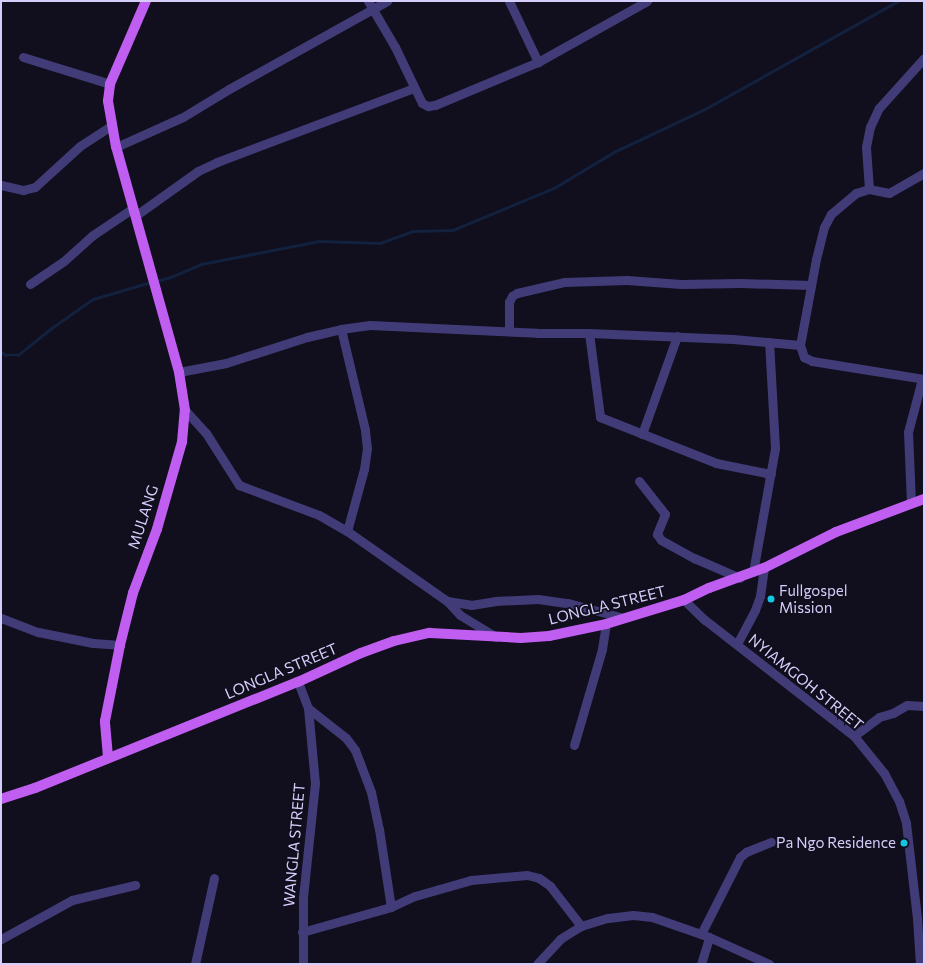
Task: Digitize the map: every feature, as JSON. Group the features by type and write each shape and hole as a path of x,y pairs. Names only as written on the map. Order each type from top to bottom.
{"main road":[{"name":"MULANG","path":"108,757 105,721 120,645 133,593 157,529 182,442 185,410 179,372 116,147 108,101 110,84 146,1"},
{"name":"LONGLA STREET","path":"1,799 35,788 108,757 298,682 361,653 394,641 426,633 520,638 549,636 606,624 684,600 710,588 740,578 764,568 836,532 924,499"}],"street":[{"path":"116,147 183,117 370,5 387,1"},
{"path":"509,1 538,62"},
{"path":"370,5 395,47 422,103 428,106 435,106 538,62 647,1"},
{"path":"23,57 110,84"},
{"path":"868,189 866,147 870,127 879,108 924,58"},
{"path":"30,284 64,261 93,236 198,171 217,162 414,88"},
{"path":"1,185 23,190 35,187 80,146 112,125"},
{"path":"911,503 908,432 923,379 812,361 804,357 800,345 824,227 832,214 856,193 868,189 889,193 924,173"},
{"path":"509,331 509,302 512,296 517,293 564,282 627,280 681,284 740,283 811,285"},
{"path":"179,372 226,363 307,337 341,329 370,325 677,336 800,345"},
{"path":"341,329 365,430 367,448 364,469 347,531"},
{"path":"589,333 600,417 716,463 771,474"},
{"path":"642,434 677,336"},
{"path":"754,572 775,448 769,342"},
{"path":"185,410 206,433 238,486 319,515 347,531 446,601 460,615 496,637"},
{"path":"639,481 665,514 657,534 661,540 694,558 740,578"},
{"path":"737,644 755,610 760,596 764,568"},
{"path":"446,601 471,605 496,601 538,599 568,603 624,618"},
{"name":"NYIAMGOH STREET","path":"684,600 737,644 854,736 884,773 899,802 906,823 918,918 920,964"},
{"path":"1,618 38,632 93,643 120,645"},
{"path":"574,745 602,649 606,624"},
{"name":"WANGLA STREET","path":"298,682 308,708 315,783 303,898 303,964"},
{"path":"854,736 879,717 893,713 907,705 924,706"},
{"path":"308,708 346,738 355,750 371,792 379,829 391,906"},
{"path":"701,964 705,936 740,857 746,852 771,842"},
{"path":"302,932 391,906 415,896 471,880 526,875 539,878 550,886 581,926"},
{"path":"195,964 214,878"},
{"path":"1,939 72,900 135,885"},
{"path":"538,964 560,939 581,926 608,918 633,915 652,917 705,936 769,964"}],"waterway":[{"path":"156,281 171,277 201,264 319,241 380,243 413,231 453,230 554,188 614,152 705,109 898,1"},
{"path":"1,352 6,355 18,355 53,327 93,299 151,282"}],"place":[{"name":"Fullgospel Mission","path":"771,599"},
{"name":"Pa Ngo Residence","path":"904,843"}]}
